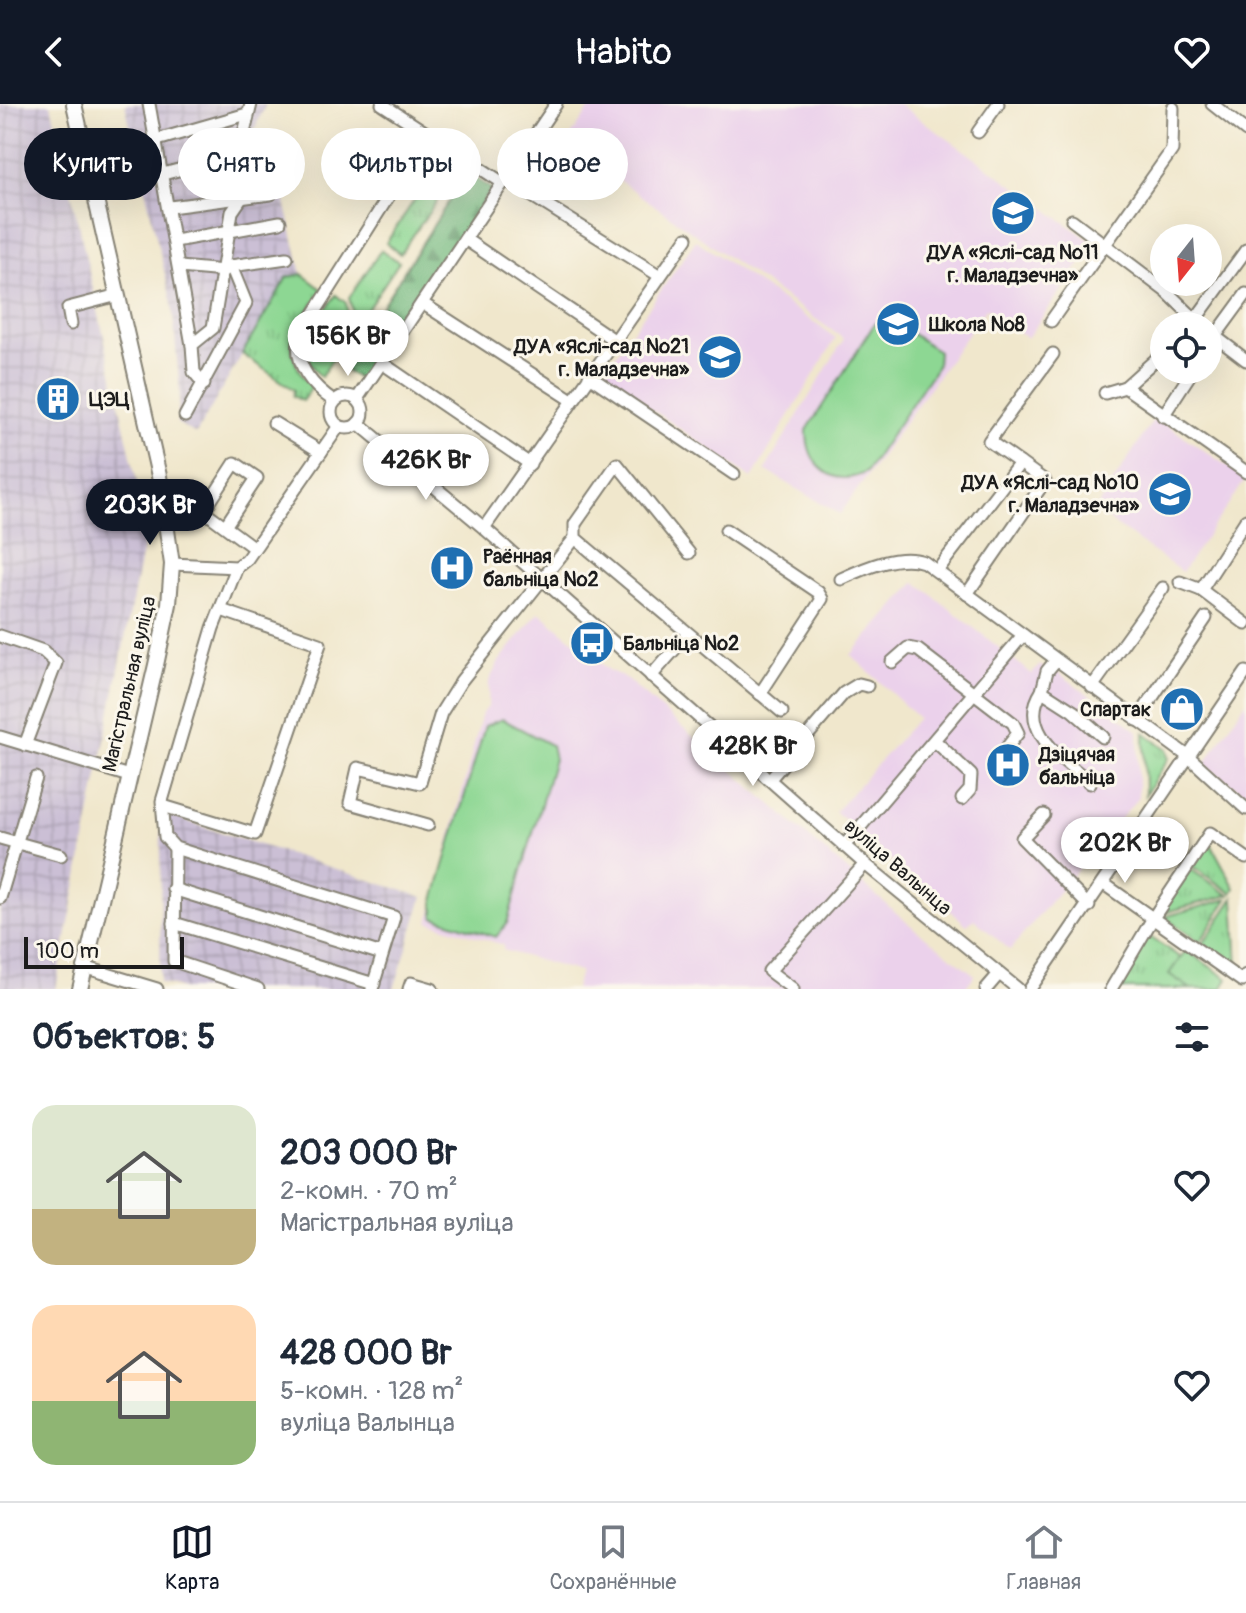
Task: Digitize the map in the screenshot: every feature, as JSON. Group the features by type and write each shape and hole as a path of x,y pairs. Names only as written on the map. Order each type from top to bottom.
{"main road":[{"name":"Магістральная вуліца","path":"74,104 159,476 172,564 169,604 80,989"}],"street":[{"path":"382,104 397,108 421,128"},
{"path":"540,128 556,104"},
{"path":"978,132 998,104"},
{"path":"1212,104 1246,131"},
{"path":"152,105 155,128"},
{"path":"1051,321 1172,150 1172,105"},
{"path":"162,138 249,109"},
{"path":"162,168 180,267 194,372 204,384"},
{"path":"163,174 178,170"},
{"path":"357,399 497,191"},
{"path":"170,207 216,200"},
{"path":"192,345 213,328 227,269 232,212 240,200"},
{"path":"334,401 320,391 299,363 300,336 386,200"},
{"path":"535,200 660,276"},
{"path":"1072,220 1167,292 1185,312"},
{"path":"175,241 280,222"},
{"path":"484,528 687,238"},
{"path":"465,239 614,340"},
{"path":"1204,312 1246,250"},
{"path":"180,267 227,269 287,258"},
{"path":"185,416 246,303 227,269"},
{"path":"1222,323 1246,294"},
{"path":"71,324 68,308 118,295"},
{"path":"422,303 572,400"},
{"path":"1222,345 1246,360"},
{"path":"967,594 1045,481 989,441 1053,354"},
{"path":"382,363 530,464"},
{"path":"1105,393 1125,387 1150,365"},
{"path":"589,376 734,474"},
{"path":"1163,416 1184,384"},
{"path":"1125,387 1246,472"},
{"path":"343,396 357,399 363,411 358,423 351,427 339,426 331,416 334,401 343,396"},
{"path":"274,423 321,452"},
{"name":"вуліца Валынца","path":"358,423 484,528 844,846 1018,989"},
{"path":"174,923 373,987 394,917 175,848 165,837 163,806 170,768 237,567 254,548 339,426"},
{"path":"226,525 257,478 235,463 204,511 254,548"},
{"path":"937,571 1020,463"},
{"path":"428,825 350,803 358,768 420,783 441,713 461,681 575,538 575,524 617,464 689,553"},
{"path":"1201,590 1246,520"},
{"path":"726,530 818,592 822,599 760,694"},
{"path":"575,538 782,712"},
{"path":"841,579 872,565 912,559 937,571 1189,757 1246,809"},
{"path":"172,564 237,567"},
{"path":"1180,582 1201,590 1246,624"},
{"path":"1092,687 1163,588"},
{"path":"163,806 255,834 320,644 221,610"},
{"path":"1137,720 1206,618"},
{"path":"651,676 688,634"},
{"path":"844,846 1023,635"},
{"path":"0,636 43,651 56,663 25,745"},
{"path":"892,662 912,648 973,695 990,703 1016,727 1015,740 1001,755"},
{"path":"1056,660 1047,671 1034,706 1040,738 1090,783"},
{"path":"1030,989 1246,672"},
{"path":"770,779 844,693 859,684 867,686"},
{"path":"1042,691 1103,737"},
{"path":"0,737 129,776"},
{"path":"935,741 971,775 970,790 962,799"},
{"path":"0,898 36,778"},
{"path":"1044,815 1022,838 1089,906"},
{"path":"1111,989 1153,918 1210,833 1246,858"},
{"path":"0,838 61,855"},
{"path":"175,848 174,961 258,989"},
{"path":"793,989 769,971 865,864"},
{"path":"1104,884 1242,981 1246,975"},
{"path":"173,889 382,954"},
{"path":"84,967 157,989"},
{"path":"986,989 998,975"},
{"path":"409,989 411,983 432,989"}],"shaded area":[{"path":"0,104 51,104 56,128 24,128 24,200 73,200 147,526 56,989 0,989"},
{"path":"125,104 266,104 255,128 178,128 178,200 285,200 302,274 287,277 196,434 177,423 180,392 172,304 148,200 162,200 162,128 131,128"},
{"name":"Школа №8","path":"593,104 899,104 1095,244 1027,338 986,308 840,514 765,470 844,339 628,187 628,128 576,128"},
{"name":"ДУА «Яслі-сад №21 г. Маладзечна»","path":"696,240 836,338 752,478 602,375"},
{"name":"ДУА «Яслі-сад №10 г. Маладзечна»","path":"1155,417 1246,479 1182,572 1095,510"},
{"name":"Дзіцячая бальніца","path":"916,582 1032,674 1040,665 1050,673 1055,670 1138,731 1138,798 1010,950 974,919 967,925 835,812 918,718 851,655"},
{"path":"539,612 610,671 624,677 915,929 975,975 964,989 575,989 580,972 503,950 504,945 429,922 482,713 488,707 489,681 500,660"},
{"path":"1246,702 1246,794 1204,765"},
{"path":"161,813 423,897 394,989 183,989 160,982"}],"green space":[{"path":"481,182 492,189 360,380 342,368 450,200 481,200"},
{"path":"414,200 437,200 400,254 386,243"},
{"path":"381,250 399,262 356,326 349,298"},
{"path":"302,274 323,290 294,338 295,361 312,387 302,401 293,396 294,390 242,354 287,277"},
{"path":"336,295 346,303 350,332 321,377 307,355 306,345 313,326"},
{"path":"888,318 938,351 937,366 866,472 854,477 833,476 824,471 811,454 807,430 875,323"},
{"path":"502,719 551,745 554,759 507,923 496,937 434,917 434,900 485,726"},
{"path":"1144,732 1167,749 1169,758 1145,795"},
{"path":"1210,842 1235,888 1232,893 1192,866"},
{"path":"1190,869 1229,895 1159,914"},
{"path":"1234,898 1238,966 1203,944"},
{"path":"1228,899 1200,942 1164,917"},
{"path":"1147,935 1181,958 1170,974 1191,989 1115,989"},
{"path":"1186,950 1228,979 1222,989 1191,989 1169,974"}],"place":[{"name":"ДУА «Яслі-сад №11 г. Маладзечна»","path":"1013,213"},
{"name":"Школа №8","path":"898,324"},
{"name":"ДУА «Яслі-сад №21 г. Маладзечна»","path":"720,357"},
{"name":"ЦЭЦ","path":"58,399"},
{"name":"ДУА «Яслі-сад №10 г. Маладзечна»","path":"1170,494"},
{"name":"Раённая бальніца №2","path":"452,568"},
{"name":"Бальніца №2","path":"592,643"},
{"name":"Спартак","path":"1182,709"},
{"name":"Дзіцячая бальніца","path":"1008,765"}]}
